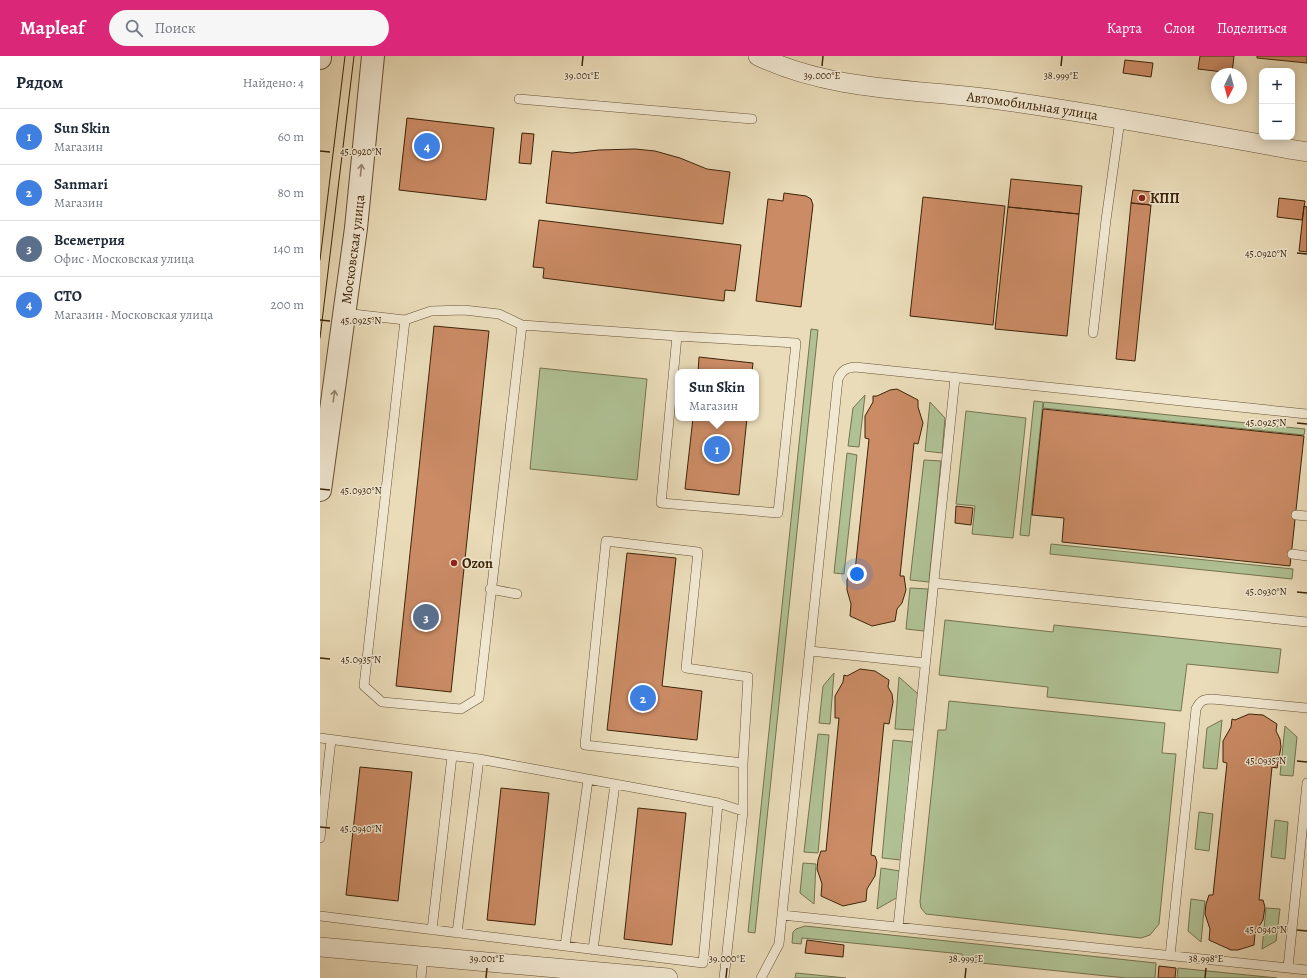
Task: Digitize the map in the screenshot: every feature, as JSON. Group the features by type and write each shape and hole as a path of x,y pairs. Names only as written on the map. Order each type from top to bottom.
{"street":[{"name":"Московская улица","path":"320,490 356,228 373,56"},
{"name":"Автомобильная улица","path":"758,56 808,74 849,82 992,99 1307,152"},
{"path":"320,947 668,978"}],"lane":[{"path":"519,99 752,119"},
{"path":"1093,333 1106,220 1120,120"},
{"path":"344,313 405,320 431,311 464,310 499,314 522,325 796,343 778,513 661,503 677,336"},
{"path":"405,320 364,686 382,702 461,710 478,698 522,325"},
{"path":"761,978 779,944 838,379 841,372 847,368 855,367 1307,414"},
{"path":"898,927 955,378"},
{"path":"1296,515 1307,516"},
{"path":"724,978 743,811 743,763 748,677 686,668 698,552 606,541 585,745 743,763"},
{"path":"1292,554 1307,556"},
{"path":"934,583 1307,622"},
{"path":"490,589 517,594"},
{"path":"810,651 925,663"},
{"path":"1170,956 1196,709 1199,702 1204,699 1212,699 1307,708"},
{"path":"320,738 479,759 718,803 743,811"},
{"path":"320,838 331,740"},
{"path":"432,930 452,756"},
{"path":"457,933 479,759"},
{"path":"565,946 588,780"},
{"path":"1288,968 1307,783"},
{"path":"593,950 615,784"},
{"path":"320,916 702,963 718,803"},
{"path":"782,915 1307,970"},
{"path":"421,978 423,956"}],"green space":[{"path":"811,329 818,330 755,933 748,932"},
{"path":"540,368 647,379 637,480 530,469"},
{"path":"865,395 859,447 848,446 853,408"},
{"path":"1034,401 1043,402 1029,536 1020,535"},
{"path":"930,402 945,418 942,453 925,451"},
{"path":"1044,402 1305,429 1304,435 1043,408"},
{"path":"966,411 1026,418 1013,538 972,534 975,506 956,504"},
{"path":"847,453 857,455 844,574 834,573"},
{"path":"924,460 941,461 929,582 910,580"},
{"path":"1051,544 1293,569 1292,579 1050,554"},
{"path":"910,588 928,589 924,631 906,629"},
{"path":"945,620 1053,632 1054,625 1281,649 1278,673 1187,664 1181,711 1047,697 1048,687 939,675"},
{"path":"834,673 830,724 819,723 823,686"},
{"path":"899,677 918,694 915,730 895,729"},
{"path":"949,701 1165,723 1162,753 1176,754 1159,924 1150,935 1141,938 926,914 921,908 920,902 938,730 946,730"},
{"path":"1222,720 1217,769 1203,768 1207,728"},
{"path":"1285,726 1297,737 1293,776 1280,775"},
{"path":"818,734 829,735 818,853 804,852"},
{"path":"893,740 913,742 901,860 882,858"},
{"path":"1199,812 1213,814 1209,851 1195,849"},
{"path":"1275,820 1288,822 1285,859 1271,857"},
{"path":"803,863 816,864 814,904 800,893"},
{"path":"881,868 900,871 898,897 877,909"},
{"path":"1191,899 1205,901 1201,942 1188,931"},
{"path":"1266,908 1280,909 1276,941 1262,949"},
{"path":"805,926 1156,963 1155,978 1126,978 962,961 962,954 802,938 801,944 792,943 793,932 796,929"},
{"path":"1178,968 1277,978 1177,978"},
{"path":"796,973 846,978 795,978"}],"building":[{"path":"1200,56 1234,56 1233,68 1211,68 1211,71 1198,69"},
{"path":"1257,56 1307,56 1307,63 1257,58"},
{"path":"1125,60 1153,63 1151,77 1123,73"},
{"path":"407,118 494,128 486,200 399,190"},
{"path":"522,133 534,134 531,164 519,163"},
{"path":"635,149 655,151 680,158 707,169 730,172 723,224 546,203 552,151 572,153 599,150"},
{"path":"1011,179 1082,186 1079,214 1008,207"},
{"name":"КПП","path":"1133,190 1152,192 1151,205 1131,203"},
{"path":"784,193 806,196 811,199 813,205 801,307 756,301 768,199 783,201"},
{"path":"923,197 1005,206 993,325 910,316"},
{"path":"1279,198 1305,201 1302,220 1277,217"},
{"path":"1131,203 1151,205 1135,361 1116,359"},
{"path":"1304,206 1307,207 1307,252 1299,251"},
{"path":"1008,207 1079,214 1067,336 995,329"},
{"path":"539,220 741,245 735,291 725,290 724,301 543,278 544,268 533,267"},
{"path":"434,326 489,331 451,692 396,686"},
{"path":"699,357 753,363 752,369 698,369"},
{"path":"897,389 918,400 918,407 923,423 918,444 914,443 900,576 904,576 906,590 902,603 897,609 895,621 872,626 850,616 851,604 847,590 847,580 851,571 855,571 869,439 865,438 865,416 873,402 873,396"},
{"path":"1043,409 1304,436 1290,566 1062,542 1064,518 1032,515"},
{"path":"693,421 747,421 739,495 685,489"},
{"path":"956,506 973,508 971,525 955,523"},
{"path":"627,553 676,558 662,686 702,691 697,740 607,730"},
{"path":"860,669 875,671 889,680 888,687 892,694 893,702 889,724 884,723 871,855 875,856 877,862 875,876 867,889 866,901 843,906 821,896 822,884 817,869 821,851 826,851 839,718 835,718 835,696 843,682 844,675 847,676"},
{"path":"1249,714 1263,715 1277,724 1276,731 1280,739 1281,747 1277,768 1272,767 1259,900 1263,900 1265,907 1263,920 1255,933 1254,945 1238,950 1231,950 1209,940 1210,929 1205,914 1209,895 1213,895 1227,763 1223,762 1223,741 1231,727 1232,719 1235,720"},
{"path":"360,767 412,772 398,901 346,895"},
{"path":"501,788 549,793 535,925 487,920"},
{"path":"638,808 686,813 672,945 624,939"},
{"path":"807,940 844,945 843,957 805,953"},
{"path":"1159,966 1176,968 1175,978 1158,978"}],"tram line":[{"path":"320,260 345,56"},
{"path":"320,338 354,56"}],"place":[{"name":"СТО","path":"427,146"},
{"name":"КПП","path":"1142,198"},
{"name":"Sun Skin","path":"717,449"},
{"name":"Ozon","path":"454,563"},
{"name":"Всеметрия","path":"426,617"},
{"name":"Sanmari","path":"643,698"}]}
